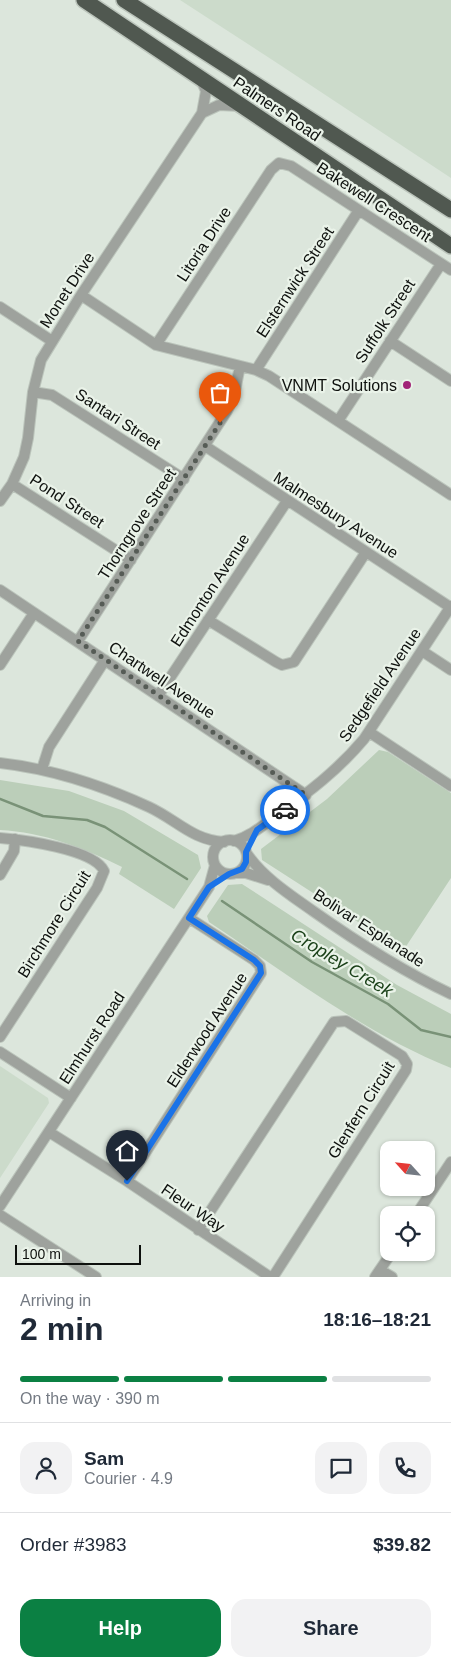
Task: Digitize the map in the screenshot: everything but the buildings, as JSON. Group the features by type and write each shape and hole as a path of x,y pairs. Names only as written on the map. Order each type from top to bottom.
{"highway":[{"name":"Palmers Road","path":"84,0 239,106 451,246"},
{"name":"Palmers Road","path":"124,0 451,210"}],"street":[{"name":"Monet Drive","path":"0,501 12,484 24,457 33,392 41,360 80,295 202,113 206,91 203,82 196,76"},
{"path":"202,113 219,105 239,106"},
{"name":"Bakewell Crescent","path":"279,163 291,166 451,270"},
{"name":"Litoria Drive","path":"156,345 271,170 279,163"},
{"name":"Elsternwick Street","path":"256,370 359,210"},
{"name":"Suffolk Street","path":"338,421 441,264"},
{"path":"80,295 156,345 256,370 269,376 451,495"},
{"path":"0,307 52,341"},
{"path":"390,341 451,381"},
{"name":"Thorngrove Street","path":"78,641 227,411 234,396 240,366"},
{"name":"Santari Street","path":"33,392 52,395 184,479"},
{"name":"Malmesbury Avenue","path":"205,446 451,607"},
{"name":"Pond Street","path":"12,484 131,560"},
{"name":"Edmonton Avenue","path":"158,696 287,501"},
{"path":"208,620 282,665 294,662 366,552"},
{"name":"Chartwell Avenue","path":"0,590 306,795"},
{"name":"Sedgefield Avenue","path":"229,841 257,830 306,795 349,757 369,732 451,607"},
{"path":"0,665 34,613"},
{"path":"422,651 451,670"},
{"path":"42,769 49,747 105,660"},
{"path":"369,732 451,786"},
{"path":"0,763 42,769 111,789 152,808 199,838 222,872 232,874 244,866 246,853 240,844 199,838"},
{"name":"Sedgefield Avenue","path":"246,853 257,830"},
{"name":"Birchmore Circuit","path":"0,838 47,844 82,855 102,866 104,871 97,888 0,1036"},
{"path":"0,875 14,852 16,839"},
{"path":"214,862 217,847 229,841"},
{"name":"Bolivar Esplanade","path":"246,853 273,882 382,957 451,994"},
{"name":"Elmhurst Road","path":"0,1206 209,887 214,862"},
{"name":"Bolivar Esplanade","path":"232,874 246,873 273,882"},
{"name":"Elmhurst Road","path":"209,887 232,874"},
{"name":"Elderwood Avenue","path":"127,1181 261,973 260,966 254,960 189,918"},
{"name":"Glenfern Circuit","path":"198,1230 334,1022 346,1022 402,1056 407,1064 406,1070 272,1277"},
{"path":"0,1052 70,1098"},
{"name":"Fleur Way","path":"49,1132 272,1277"},
{"path":"422,1206 451,1162"},
{"path":"0,1215 80,1272 96,1277"},
{"path":"386,1261 378,1273 392,1277"}],"shaded area":[{"path":"180,0 451,0 451,178 274,61"},
{"path":"379,750 388,752 451,793 451,878 403,951 262,860 261,849 327,799"},
{"path":"0,780 69,791 124,811 198,855 201,868 174,909 119,874 122,867 108,860 63,842 32,834 0,830"},
{"path":"242,884 397,985 451,1014 451,1068 387,1038 357,1020 209,922 207,916 228,885"},
{"path":"0,1066 48,1098 49,1103 0,1178"}],"waterway":[{"name":"Cropley Creek","path":"0,799 43,816 87,820 105,827 187,879"},
{"name":"Cropley Creek","path":"222,901 312,962 388,1004 421,1030 451,1037"}],"way so far":[{"path":"220,423 78,641 306,795 285,810"}],"place":[{"name":"VNMT Solutions","path":"407,385"}],"route":[{"path":"127,1181 261,973 260,966 254,960 189,918 209,887 229,874 234,874 242,869 247,858 246,852 257,830 285,810"}]}
